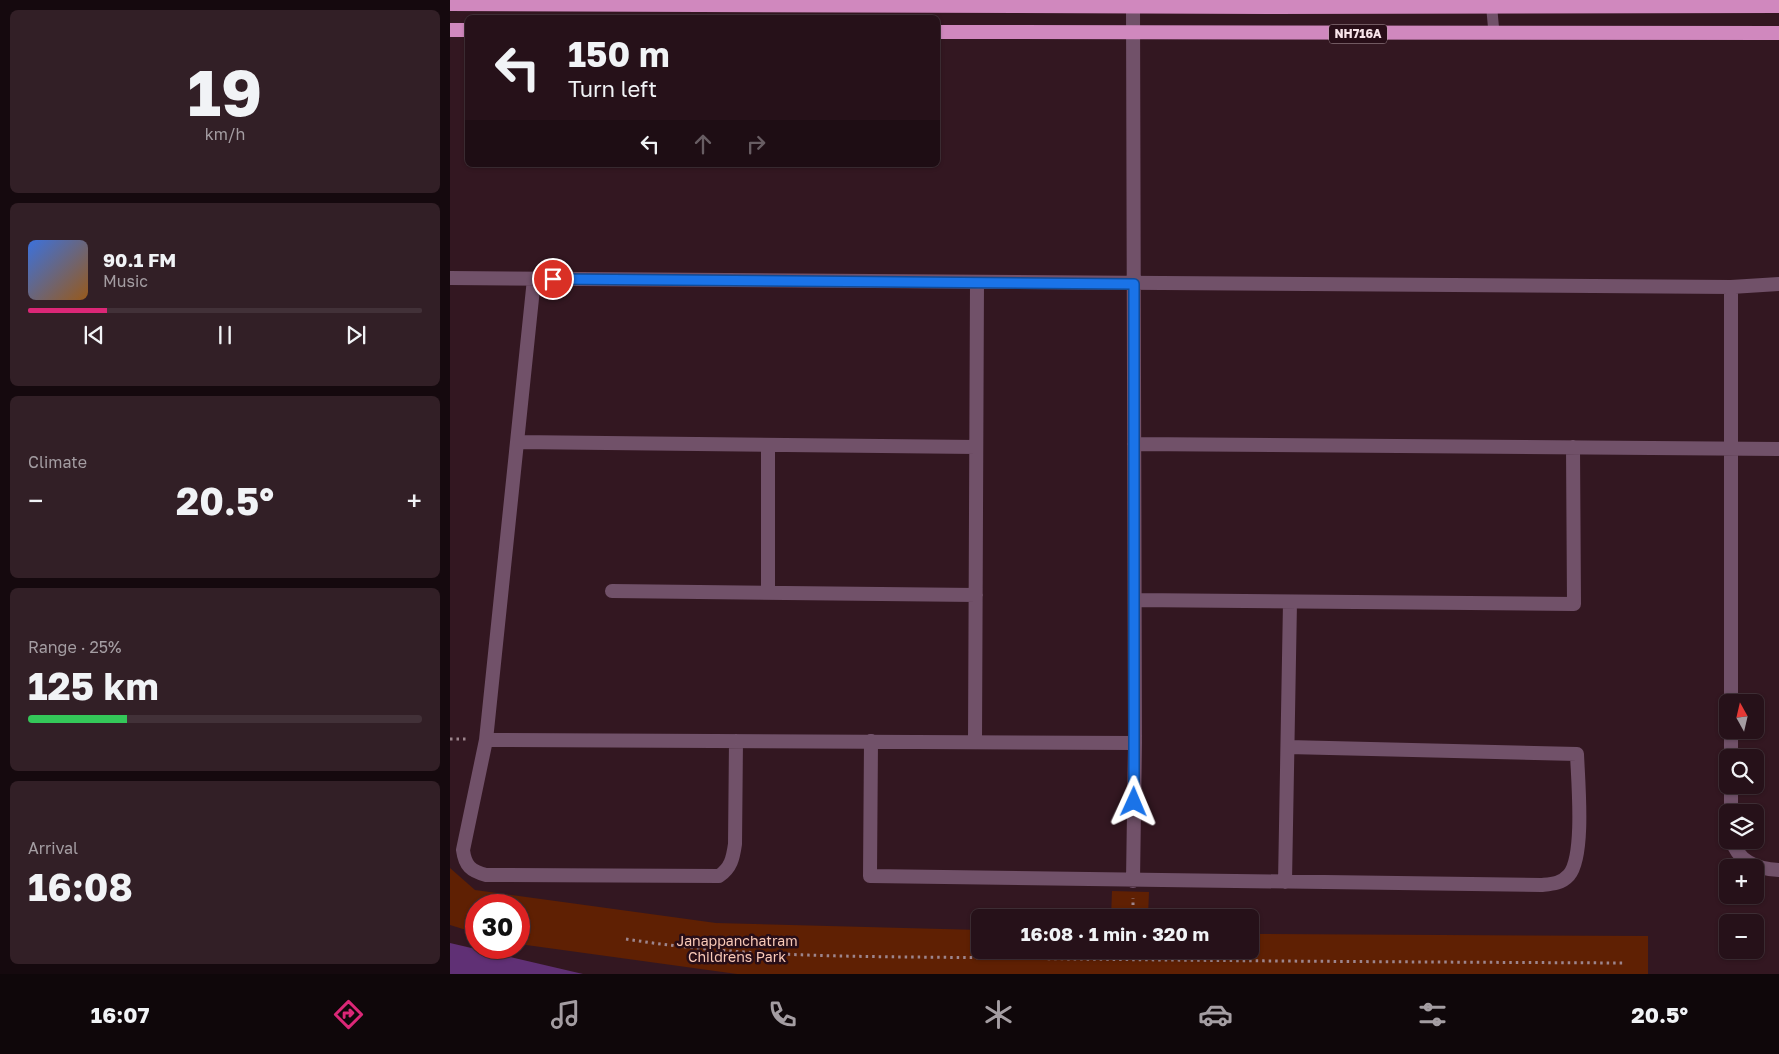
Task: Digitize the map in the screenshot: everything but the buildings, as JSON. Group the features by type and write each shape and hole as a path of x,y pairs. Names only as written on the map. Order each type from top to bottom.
{"highway":[{"name":"NH716A","path":"450,4 1023,3 1133,7 1491,3 1779,6"},
{"path":"450,30 465,30"},
{"name":"NH716A","path":"940,32 1779,33"}],"street":[{"path":"1133,7 1135,600 1133,881"},
{"path":"450,278 1731,287 1779,284"},
{"path":"534,279 486,740 463,850 464,860 474,872 486,875 719,876 728,870 733,859 735,844 736,741"},
{"path":"975,742 977,283"},
{"path":"1731,287 1731,694"},
{"path":"517,442 976,447"},
{"path":"1134,444 1779,449"},
{"path":"768,445 768,593"},
{"path":"1135,600 1574,604 1572,447"},
{"path":"612,591 976,595"},
{"path":"1286,882 1290,602"},
{"path":"486,740 1135,743"},
{"path":"870,741 870,876 1541,885 1558,883 1568,876 1575,863 1578,844 1577,754 1288,747"},
{"path":"1736,849 1739,854 1751,864 1779,870"}],"lane":[{"path":"1491,3 1494,33"}],"path":[{"path":"626,939 674,947 785,954 1132,960 1624,963"}],"green space":[{"name":"Janappanchatram Childrens Park","path":"450,868 475,890 504,894 465,894 465,930 450,925"},
{"path":"1112,891 1149,892 1148,909 1111,909"},
{"name":"Janappanchatram Childrens Park","path":"530,898 716,923 971,930 971,959 1259,959 1259,934 1648,936 1648,974 737,974 530,946"}],"shaded area":[{"path":"450,943 465,946 465,959 519,959 583,974 450,974"}],"route":[{"path":"553,279 1134,284 1134,802"}]}
